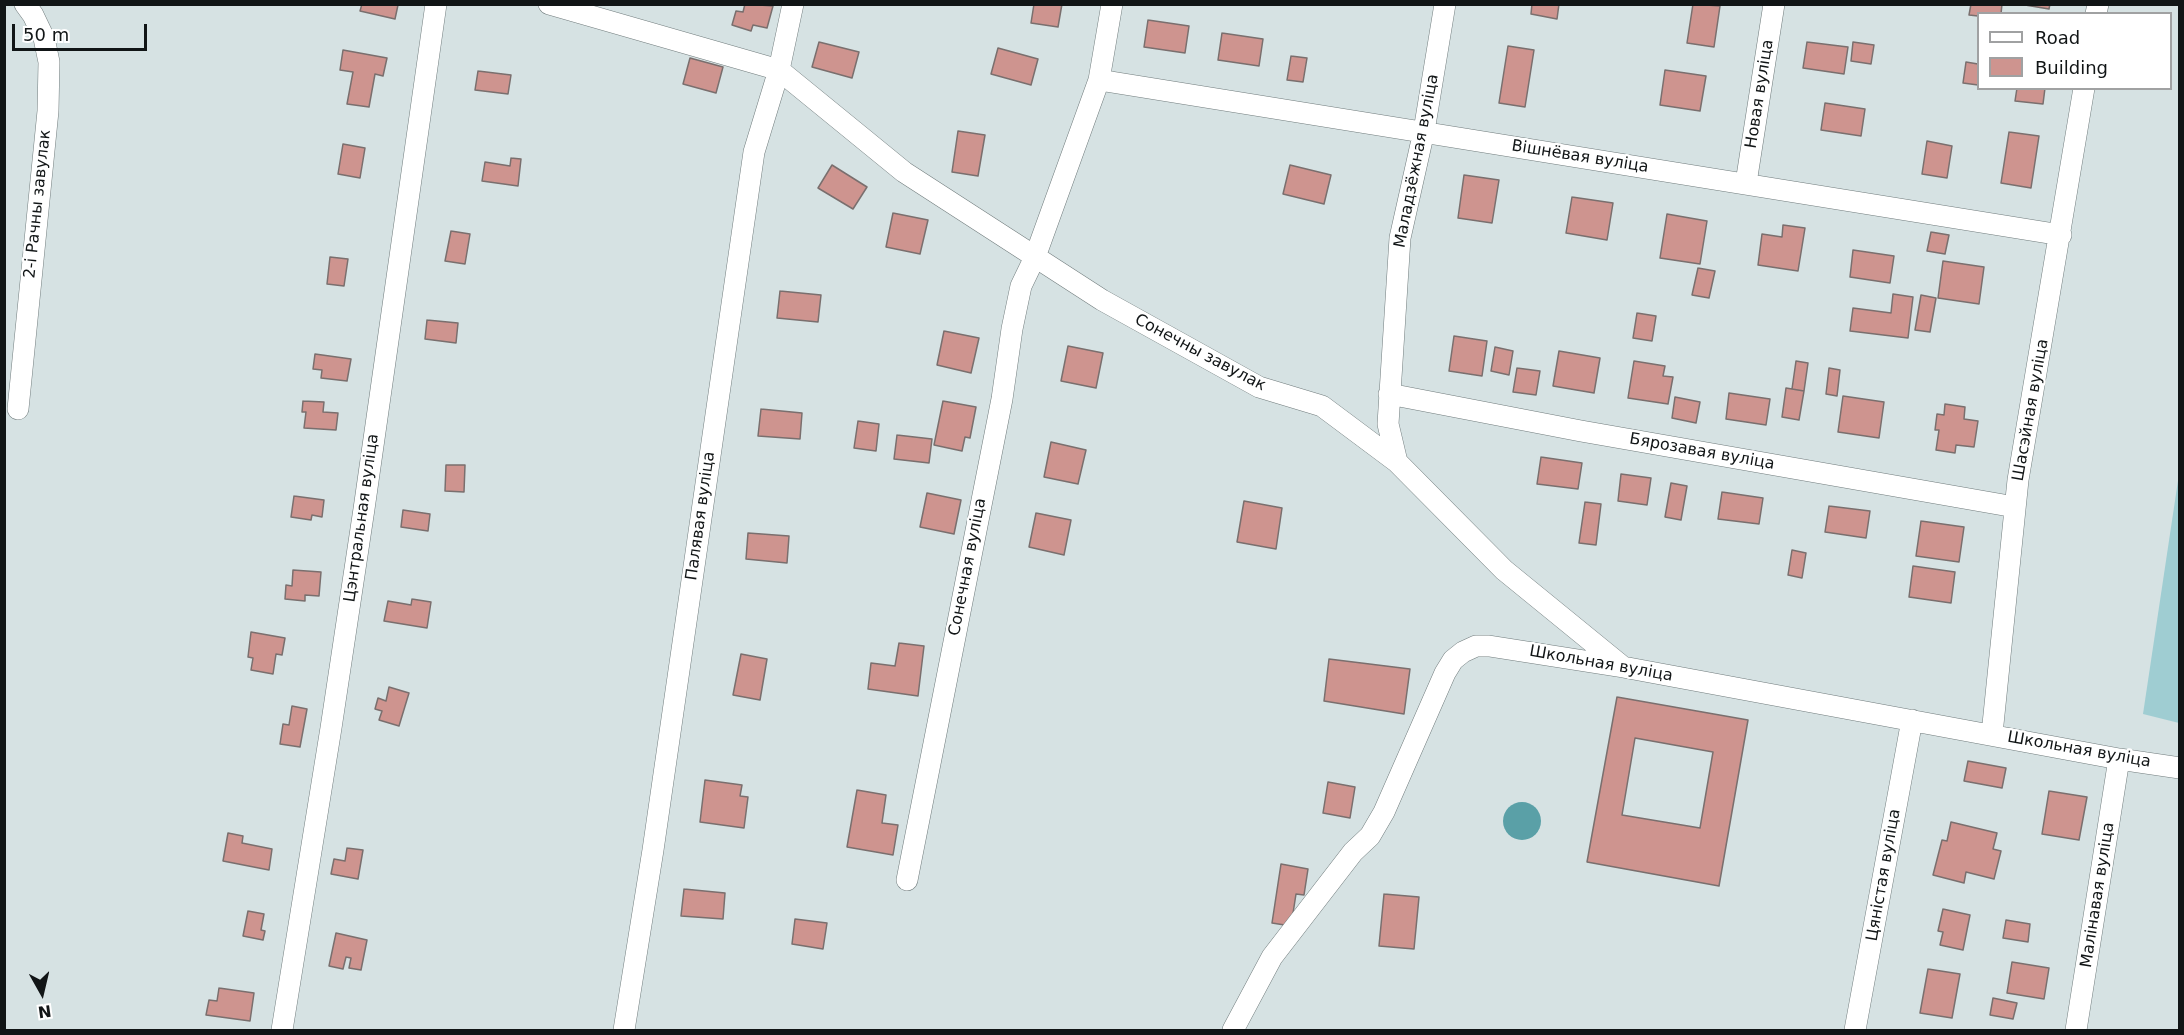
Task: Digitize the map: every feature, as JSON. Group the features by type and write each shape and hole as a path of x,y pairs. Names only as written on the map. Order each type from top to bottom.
{"street":[{"name":"2-і Рачны завулак","path":"18,409 48,111 49,62 44,38 25,4"},
{"name":"Цэнтральная вуліца","path":"282,1030 333,717 436,4"},
{"path":"549,4 779,70"},
{"name":"Палявая вуліца","path":"624,1030 653,850 754,152 779,70 793,4"},
{"path":"1035,257 1100,80 1112,4"},
{"name":"Маладзёжная вуліца","path":"1397,462 1388,424 1400,238 1424,131 1445,4"},
{"name":"Новая вуліца","path":"1746,183 1774,4"},
{"name":"Сонечны завулак","path":"779,70 904,172 1102,300 1259,387 1322,406 1397,462 1504,570 1623,667"},
{"name":"Вішнёвая вуліца","path":"1100,80 1746,183 2061,236"},
{"name":"Шасэйная вуліца","path":"1992,734 2018,480 2061,236 2084,90"},
{"name":"Сонечная вуліца","path":"907,880 1002,399 1021,285 1035,257"},
{"name":"Бярозавая вуліца","path":"1389,394 1581,431 2015,507"},
{"name":"Школьная вуліца","path":"1233,1030 1272,957 1353,852 1370,836 1384,812 1445,673 1453,660 1476,646 1490,646 1623,667 2119,759 2180,768"},
{"name":"Цяністая вуліца","path":"1856,1030 1912,720"},
{"name":"Малінавая вуліца","path":"2076,1030 2119,759"}],"shaded area":[{"path":"2179,474 2179,723 2143,714"},
{"path":"1522,802 1536,807 1541,821 1536,835 1522,840 1508,835 1503,821 1508,807"}],"building":[{"path":"362,4 398,5 395,19 360,11"},
{"path":"745,4 773,6 767,28 753,25 751,31 732,25 736,11 743,12"},
{"path":"1034,4 1062,4 1058,27 1031,23"},
{"path":"1532,4 1559,4 1557,19 1531,14"},
{"path":"1693,4 1720,6 1714,47 1687,43"},
{"path":"1971,4 2002,4 2001,12 1977,12 1977,16 1969,15"},
{"path":"2019,4 2050,4 2049,9"},
{"path":"1148,20 1189,26 1185,53 1144,47"},
{"path":"1222,33 1263,39 1259,66 1218,60"},
{"path":"819,42 859,52 852,78 812,67"},
{"path":"1807,42 1848,47 1844,74 1803,68"},
{"path":"1853,42 1874,45 1871,64 1851,61"},
{"path":"1508,46 1534,50 1525,107 1499,103"},
{"path":"998,48 1038,59 1031,85 991,74"},
{"path":"343,50 387,58 383,76 375,74 369,107 347,104 353,72 340,70"},
{"path":"1291,56 1307,58 1303,82 1287,80"},
{"path":"690,58 723,67 716,93 683,84"},
{"path":"1966,62 1977,64 1977,85 1963,83"},
{"path":"1665,70 1706,76 1700,111 1660,105"},
{"path":"478,71 511,75 508,94 475,90"},
{"path":"2017,90 2045,90 2043,104 2015,101"},
{"path":"1825,103 1865,109 1861,136 1821,130"},
{"path":"958,131 985,135 978,176 952,172"},
{"path":"2009,132 2039,136 2031,188 2001,183"},
{"path":"1927,141 1952,146 1947,178 1922,174"},
{"path":"343,144 365,148 360,178 338,174"},
{"path":"511,158 521,159 518,186 482,181 485,162 510,166"},
{"path":"832,165 867,187 853,209 818,188"},
{"path":"1290,165 1331,175 1324,204 1283,194"},
{"path":"1464,175 1499,180 1492,223 1458,218"},
{"path":"1572,197 1613,203 1607,240 1566,233"},
{"path":"893,213 928,220 920,254 886,247"},
{"path":"1667,214 1707,221 1700,264 1660,258"},
{"path":"1783,225 1805,228 1798,271 1758,265 1762,234 1782,237"},
{"path":"451,231 470,234 465,264 445,261"},
{"path":"1931,232 1949,235 1945,254 1927,251"},
{"path":"1853,250 1894,256 1890,283 1850,277"},
{"path":"330,257 348,259 344,286 327,284"},
{"path":"1943,261 1984,267 1979,304 1938,298"},
{"path":"1698,268 1715,271 1709,298 1692,295"},
{"path":"780,291 821,295 818,322 777,318"},
{"path":"1893,294 1913,297 1908,338 1850,331 1853,308 1891,313"},
{"path":"1921,295 1936,298 1930,332 1915,330"},
{"path":"1637,313 1656,316 1652,341 1633,338"},
{"path":"427,320 458,323 456,343 425,339"},
{"path":"944,331 979,338 971,373 937,365"},
{"path":"1454,336 1487,341 1482,376 1449,371"},
{"path":"1068,346 1103,353 1096,388 1061,381"},
{"path":"1495,347 1513,351 1509,375 1491,371"},
{"path":"1559,351 1600,358 1594,393 1553,386"},
{"path":"315,354 351,359 347,381 321,378 322,370 313,369"},
{"path":"1634,361 1665,366 1663,376 1673,377 1668,404 1628,398"},
{"path":"1796,361 1808,363 1804,391 1792,389"},
{"path":"1517,368 1540,371 1536,395 1513,392"},
{"path":"1829,368 1840,370 1837,396 1826,394"},
{"path":"1786,388 1804,391 1799,420 1782,417"},
{"path":"1729,393 1770,399 1766,425 1726,419"},
{"path":"1843,396 1884,402 1879,438 1838,432"},
{"path":"1675,397 1700,402 1696,423 1672,418"},
{"path":"303,401 324,402 323,412 338,413 336,430 304,428 306,412 302,412"},
{"path":"943,401 976,407 970,438 965,437 962,451 934,445"},
{"path":"1945,404 1965,407 1964,419 1978,421 1974,447 1956,445 1955,453 1936,450 1939,430 1935,430 1937,414 1944,415"},
{"path":"761,409 802,413 800,439 758,436"},
{"path":"858,421 879,424 876,451 854,448"},
{"path":"897,435 932,439 929,463 894,459"},
{"path":"1051,442 1086,450 1078,484 1044,477"},
{"path":"1541,457 1582,463 1578,489 1537,484"},
{"path":"446,465 465,465 464,492 445,491"},
{"path":"1621,474 1651,478 1647,505 1618,501"},
{"path":"1671,483 1687,486 1681,520 1665,517"},
{"path":"1722,492 1763,498 1759,524 1718,519"},
{"path":"927,493 961,500 954,534 920,527"},
{"path":"294,496 324,500 322,517 312,515 311,520 291,517"},
{"path":"1244,501 1282,508 1276,549 1237,542"},
{"path":"1585,502 1601,504 1596,545 1579,543"},
{"path":"1829,506 1870,511 1866,538 1825,532"},
{"path":"403,510 430,514 428,531 401,527"},
{"path":"1036,513 1071,520 1064,555 1029,547"},
{"path":"1921,521 1964,527 1959,562 1916,556"},
{"path":"748,533 789,536 787,563 746,559"},
{"path":"1792,550 1806,553 1802,578 1788,575"},
{"path":"1913,566 1955,572 1951,603 1909,597"},
{"path":"293,570 321,572 319,596 305,595 305,601 285,599 286,585 292,586"},
{"path":"412,599 431,602 427,628 384,621 388,601 411,605"},
{"path":"251,632 285,638 282,655 276,654 273,674 251,670 253,658 248,657"},
{"path":"899,643 924,646 918,696 868,689 871,663 895,666"},
{"path":"741,654 767,659 760,700 733,695"},
{"path":"1329,659 1410,669 1404,714 1324,701"},
{"path":"389,687 409,693 399,726 379,720 382,711 375,709 378,698 386,701"},
{"path":"1617,697 1748,720 1719,886 1587,862","holes":["1635,738 1713,752 1700,828 1622,815"]},
{"path":"292,706 307,709 300,747 280,744 283,724 289,725"},
{"path":"1968,761 2006,768 2002,788 1964,781"},
{"path":"705,780 742,785 740,796 748,797 744,828 700,822"},
{"path":"1328,782 1355,787 1350,818 1323,813"},
{"path":"857,790 886,795 882,823 898,825 893,855 847,847"},
{"path":"2049,791 2087,797 2079,840 2042,834"},
{"path":"1951,822 1997,833 1993,849 2001,851 1994,879 1966,872 1964,883 1933,875 1942,840 1947,841"},
{"path":"228,833 243,836 242,843 272,849 269,870 223,861"},
{"path":"347,848 363,850 358,879 331,874 334,859 345,861"},
{"path":"1281,864 1308,869 1304,895 1296,894 1291,926 1272,923"},
{"path":"684,889 725,893 723,919 681,916"},
{"path":"1384,894 1419,897 1414,949 1379,946"},
{"path":"1943,909 1970,915 1963,950 1940,945 1943,932 1938,931"},
{"path":"248,911 264,914 261,930 265,931 263,940 243,936"},
{"path":"795,919 827,923 823,949 792,944"},
{"path":"2006,920 2030,924 2028,942 2003,938"},
{"path":"336,933 367,940 361,970 349,968 351,958 346,957 343,969 329,966"},
{"path":"2012,962 2049,968 2044,999 2007,993"},
{"path":"1928,969 1960,974 1952,1018 1920,1013"},
{"path":"219,988 254,993 250,1021 206,1015 209,1000 217,1001"},
{"path":"1993,998 2017,1003 2013,1019 1990,1015"}]}
